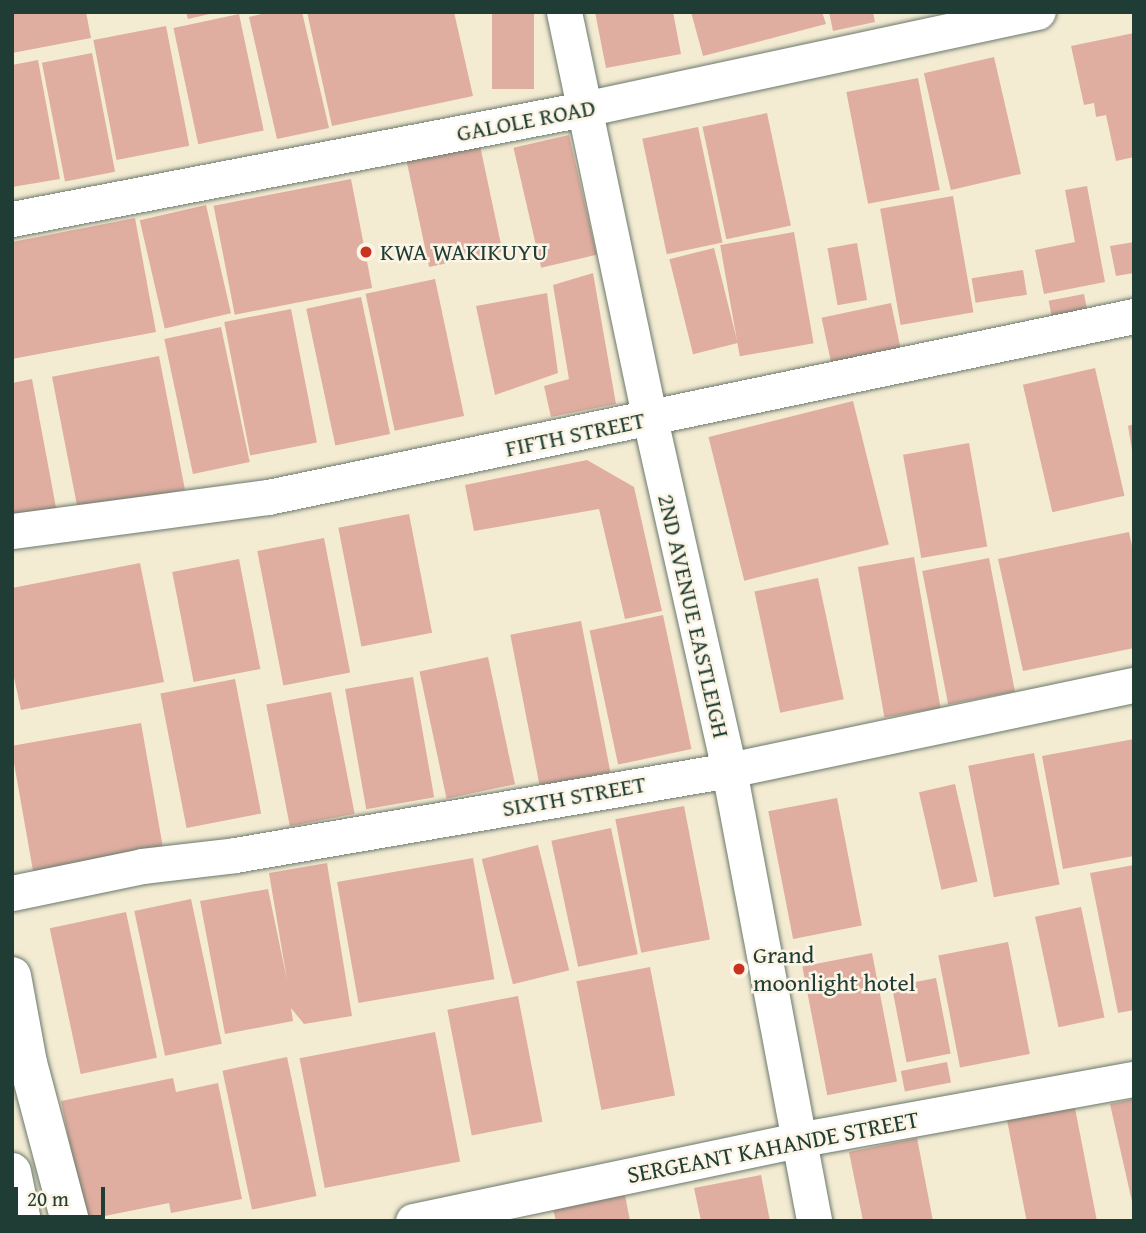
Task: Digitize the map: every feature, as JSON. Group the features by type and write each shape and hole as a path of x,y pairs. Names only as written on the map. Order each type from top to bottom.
{"main road":[{"path":"12,976 28,1063 70,1221"},
{"path":"12,1172 22,1221"}],"street":[{"name":"2ND AVENUE EASTLEIGH","path":"564,12 650,419 729,770 814,1221"},
{"name":"GALOLE ROAD","path":"12,219 584,109 1038,12"},
{"name":"FIFTH STREET","path":"12,531 268,497 1134,316"},
{"name":"SIXTH STREET","path":"12,893 142,866 235,855 729,770 1134,685"},
{"name":"SERGEANT KAHANDE STREET","path":"413,1221 797,1140 1134,1079"}],"building":[{"path":"12,12 86,12 91,38 12,53"},
{"path":"186,12 214,12 214,13 188,19"},
{"path":"270,12 302,12 329,128 277,139 249,17"},
{"path":"307,12 454,12 473,96 332,126"},
{"path":"492,12 534,12 534,89 492,89"},
{"path":"595,12 673,12 681,54 606,68"},
{"path":"691,12 822,12 826,24 703,56"},
{"path":"829,12 873,12 875,22 833,31"},
{"path":"239,14 264,130 198,144 173,28"},
{"path":"166,26 189,146 117,160 93,40"},
{"path":"1134,33 1134,157 1116,161 1106,115 1096,117 1094,103 1084,105 1071,46"},
{"path":"92,53 115,172 65,182 42,63"},
{"path":"994,57 1021,174 951,190 924,73"},
{"path":"38,60 60,179 12,187 12,65"},
{"path":"918,78 940,190 868,204 846,92"},
{"path":"767,113 791,225 726,239 702,127"},
{"path":"698,127 723,242 667,254 642,139"},
{"path":"569,135 597,255 541,268 513,148"},
{"path":"479,141 502,252 429,267 406,157"},
{"path":"351,179 372,288 235,315 214,206"},
{"path":"1087,186 1105,282 1044,294 1035,250 1075,242 1065,190"},
{"path":"953,196 973,312 901,325 880,209"},
{"path":"206,205 231,313 165,328 140,220"},
{"path":"135,218 156,332 12,359 12,242"},
{"path":"794,232 814,343 740,356 720,245"},
{"path":"1134,242 1134,273 1116,276 1110,246"},
{"path":"857,243 867,300 838,305 827,248"},
{"path":"714,248 738,343 693,354 669,259"},
{"path":"1023,270 1027,295 976,303 972,278"},
{"path":"593,273 616,404 551,417 544,386 569,379 553,285"},
{"path":"435,279 464,416 395,431 366,294"},
{"path":"547,293 558,373 495,395 476,306"},
{"path":"1084,294 1088,314 1052,321 1049,301"},
{"path":"361,297 390,434 335,446 306,309"},
{"path":"891,303 901,349 831,364 822,318"},
{"path":"291,309 317,443 250,455 224,322"},
{"path":"221,327 250,462 193,474 164,339"},
{"path":"159,356 185,490 78,510 52,377"},
{"path":"1095,368 1124,496 1052,512 1023,385"},
{"path":"32,379 60,529 12,538 12,383"},
{"path":"853,401 889,545 744,581 708,437"},
{"path":"1134,424 1134,450 1132,450 1128,426"},
{"path":"969,443 987,546 921,558 903,455"},
{"path":"587,460 634,487 662,611 625,619 599,509 474,531 465,485"},
{"path":"409,514 432,633 361,647 338,528"},
{"path":"1129,532 1134,555 1134,648 1023,671 998,559"},
{"path":"324,538 350,672 283,685 257,551"},
{"path":"914,557 941,708 884,718 858,567"},
{"path":"989,558 1015,692 948,704 922,571"},
{"path":"239,559 260,669 194,682 172,572"},
{"path":"140,563 164,682 21,710 12,668 12,588"},
{"path":"818,578 844,699 780,713 754,592"},
{"path":"663,615 691,749 618,765 590,631"},
{"path":"581,621 610,772 540,786 510,635"},
{"path":"488,657 515,784 447,799 420,672"},
{"path":"413,677 434,797 366,809 345,689"},
{"path":"235,679 261,813 187,828 160,694"},
{"path":"331,692 355,814 290,826 266,705"},
{"path":"141,723 163,850 33,873 12,746"},
{"path":"1134,739 1134,856 1063,869 1042,756"},
{"path":"1034,753 1060,885 994,897 968,766"},
{"path":"955,784 977,881 941,890 919,792"},
{"path":"837,798 862,926 793,939 768,811"},
{"path":"684,806 710,940 641,953 615,819"},
{"path":"611,828 638,954 578,967 551,841"},
{"path":"538,845 569,970 513,984 482,859"},
{"path":"473,858 494,979 358,1003 337,882"},
{"path":"327,863 352,1016 304,1024 291,1008 293,1021 225,1034 200,901 268,889 287,980 269,873"},
{"path":"1134,865 1134,1010 1118,1013 1090,873"},
{"path":"191,899 222,1044 165,1056 134,911"},
{"path":"1081,907 1104,1018 1059,1027 1035,917"},
{"path":"126,912 157,1058 81,1074 50,928"},
{"path":"1008,942 1030,1054 960,1067 938,956"},
{"path":"872,953 897,1082 827,1095 802,967"},
{"path":"650,967 675,1096 601,1110 576,981"},
{"path":"936,978 951,1054 907,1062 892,987"},
{"path":"518,996 542,1122 472,1135 447,1010"},
{"path":"435,1032 460,1162 325,1188 300,1058"},
{"path":"287,1057 317,1196 252,1210 222,1071"},
{"path":"947,1062 951,1083 905,1092 901,1071"},
{"path":"173,1078 176,1092 218,1083 242,1199 171,1213 169,1203 85,1220 61,1101"},
{"path":"1134,1099 1134,1206 1133,1206 1110,1104"},
{"path":"1074,1103 1097,1221 1027,1221 1006,1116"},
{"path":"917,1138 933,1221 863,1221 849,1152"},
{"path":"761,1175 770,1221 701,1221 694,1188"},
{"path":"625,1195 630,1221 556,1221 553,1209"}],"place":[{"name":"KWA WAKIKUYU","path":"366,252"},
{"name":"Grand moonlight hotel","path":"739,969"}]}
